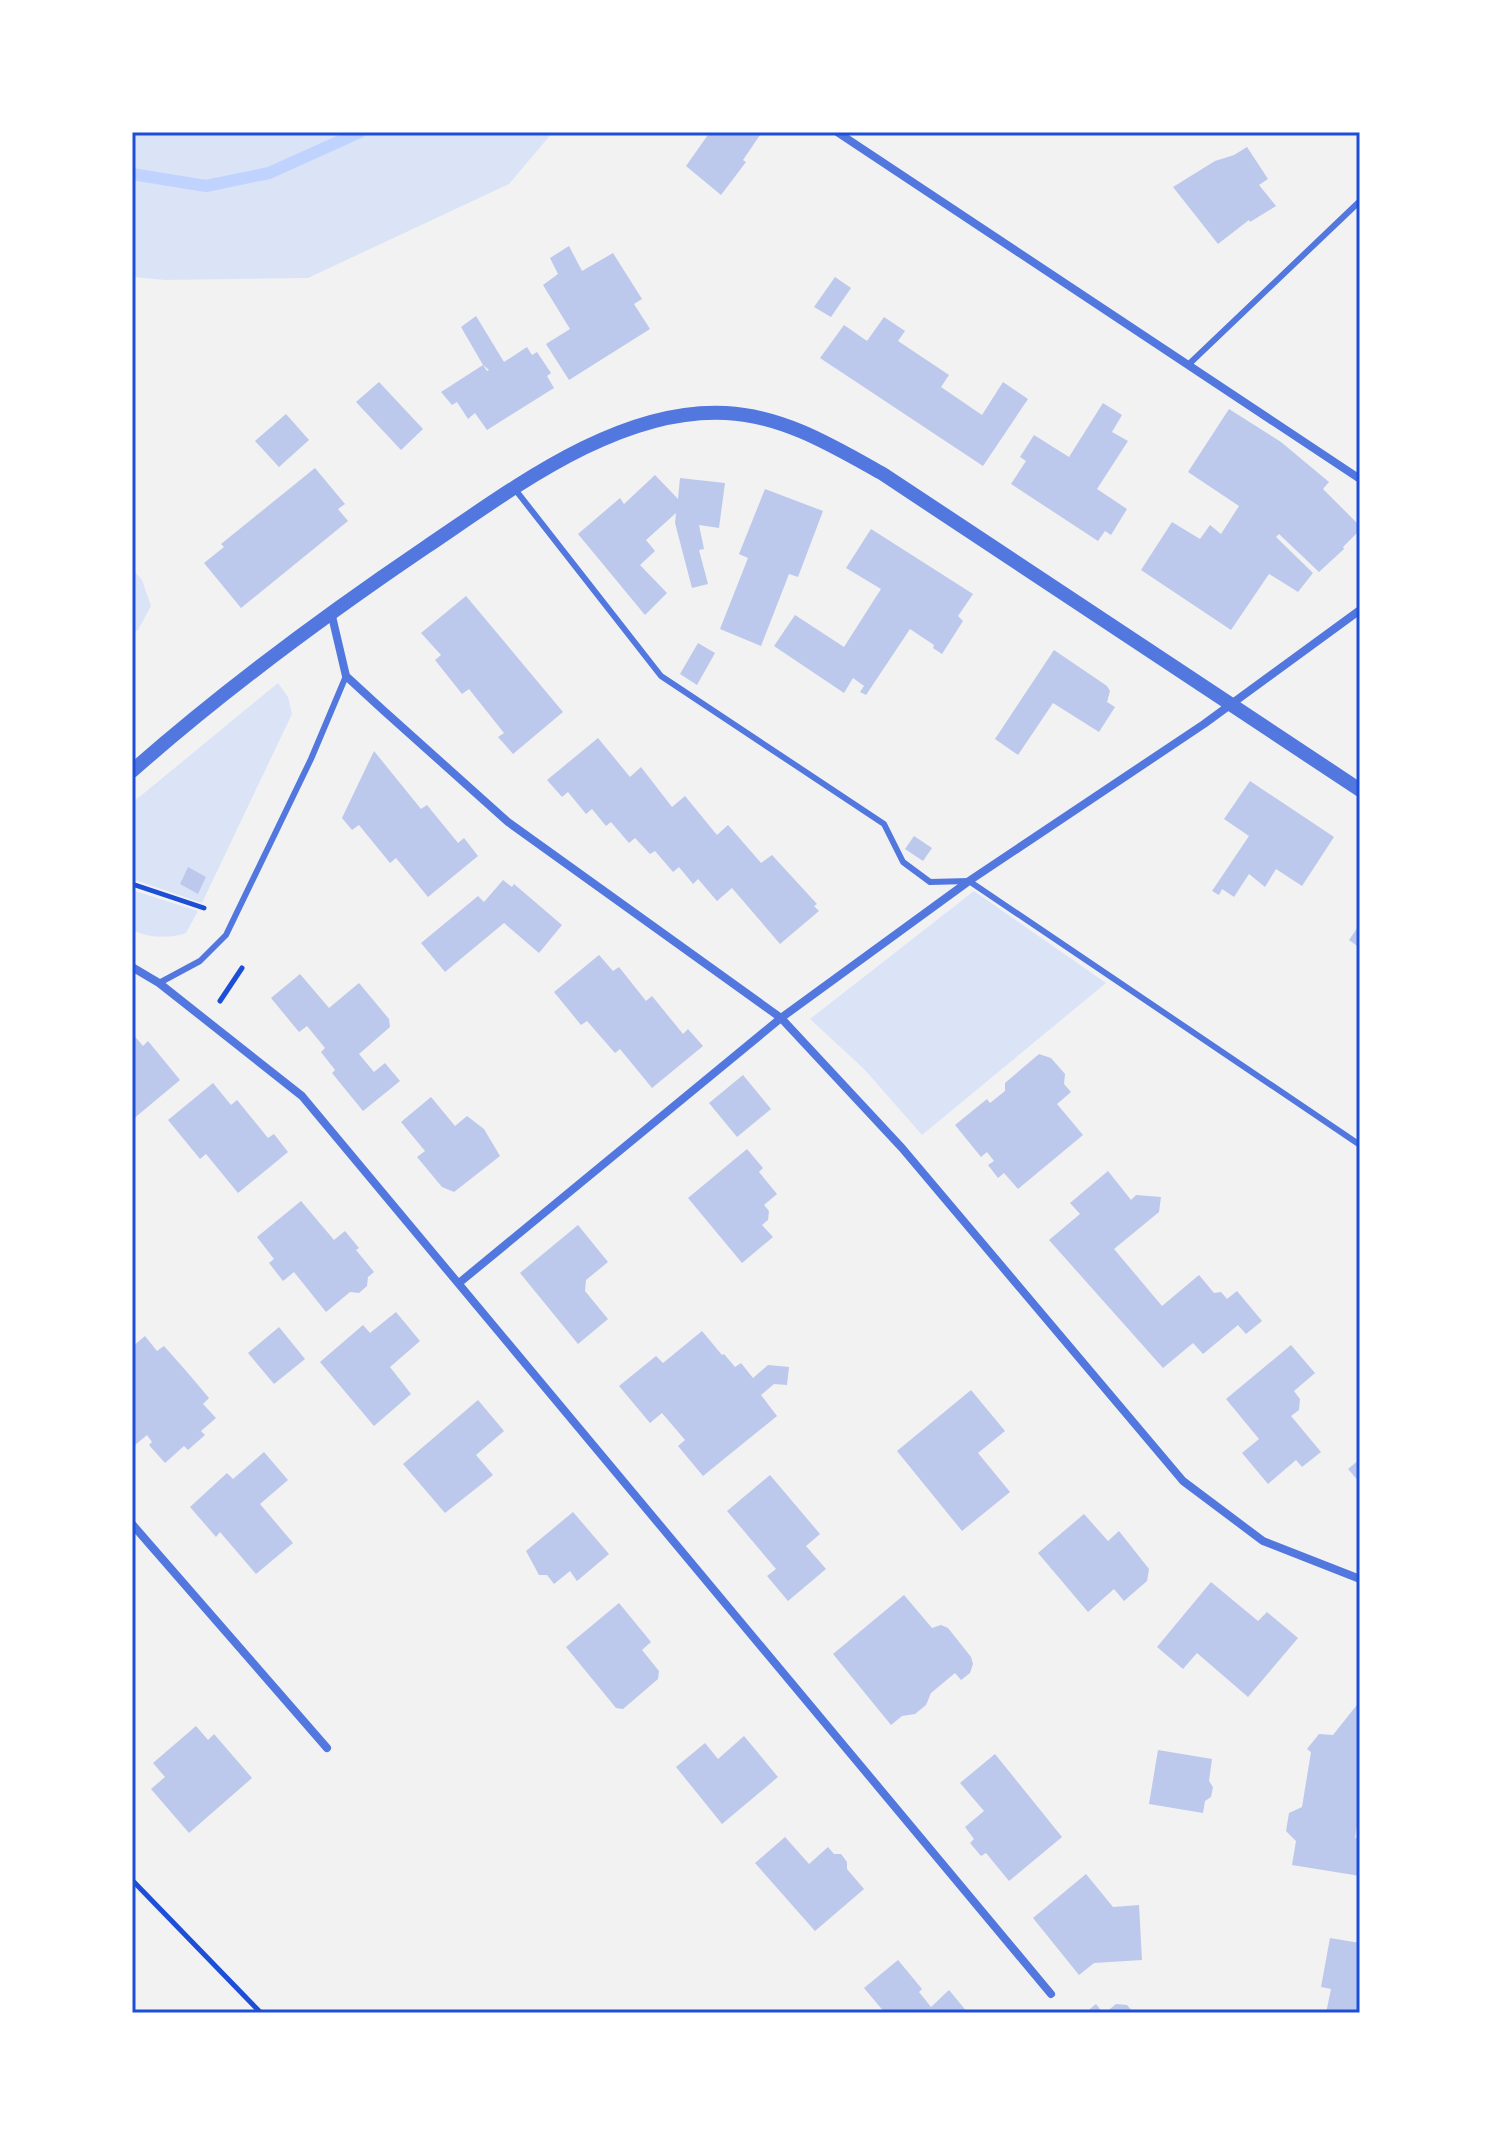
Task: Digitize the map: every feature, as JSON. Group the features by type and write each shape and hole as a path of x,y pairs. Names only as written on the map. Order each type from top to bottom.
{"street":[{"path":"837,132 1360,479"},
{"path":"132,771 331,611 514,488 597,443 632,428 668,418 726,413 805,431 883,474 1360,790"},
{"path":"459,1283 781,1018 969,881 1231,705 1360,610"},
{"path":"331,611 346,676 508,822 781,1018 902,1148 1183,1481 1263,1541 1360,1579"},
{"path":"132,967 159,983 302,1096 1051,1994"},
{"path":"132,1524 327,1748"}],"lane":[{"path":"1188,365 1360,201"},
{"path":"514,488 661,676 884,824 903,862 930,882 969,881 1360,1145"},
{"path":"159,983 200,961 226,935 311,759 346,676"}],"path":[{"path":"132,884 204,908"},
{"path":"132,1880 261,2013"}],"shaded area":[{"path":"132,132 553,132 509,184 308,278 165,280 132,277"},
{"path":"132,569 142,580 151,606 138,630 132,633"},
{"path":"278,683 288,697 292,714 202,903 132,879 132,803"},
{"path":"132,890 198,911 186,933 159,937 138,933 132,930"},
{"path":"974,891 1106,983 922,1135 864,1069 810,1019"}],"building":[{"path":"710,132 762,132 743,160 746,162 721,195 686,166"},
{"path":"1247,147 1268,179 1259,185 1276,206 1249,220 1218,244 1173,187 1215,161"},
{"path":"569,246 582,271 613,253 642,299 634,304 650,329 569,380 546,344 570,329 543,285 558,274 550,258"},
{"path":"835,277 851,288 831,317 814,307"},
{"path":"476,316 504,362 527,347 532,355 537,352 551,373 547,376 554,388 487,430 475,413 468,419 457,402 452,405 441,392 483,365 461,327"},
{"path":"884,317 905,331 898,341 949,375 941,387 982,415 1003,382 1028,399 983,466 820,358 844,325 867,341"},
{"path":"379,382 423,429 401,450 356,402"},
{"path":"1103,403 1122,415 1112,432 1128,441 1097,489 1127,509 1111,535 1105,531 1098,541 1011,484 1026,461 1020,457 1034,435 1069,457"},
{"path":"1229,409 1281,442 1329,482 1323,489 1360,526 1344,549 1319,572 1279,534 1276,537 1313,573 1298,592 1269,574 1231,630 1141,570 1172,522 1200,539 1210,525 1221,534 1239,506 1188,472"},
{"path":"286,414 309,440 279,467 255,441"},
{"path":"315,468 345,504 338,509 348,521 241,608 204,563 224,547 221,544"},
{"path":"655,475 678,499 680,478 725,483 719,528 699,525 704,549 699,550 708,584 692,588 675,523 676,513 646,540 655,551 640,565 667,593 645,615 578,534 620,498 624,504"},
{"path":"765,489 823,511 798,577 789,574 761,646 720,629 748,558 739,554"},
{"path":"871,529 973,594 958,616 963,621 942,654 910,629 866,695 860,692 864,686 853,678 844,693 774,646 795,615 844,647 881,589 846,568"},
{"path":"466,596 563,712 513,754 498,737 504,733 469,689 462,694 435,660 441,655 421,633"},
{"path":"698,643 715,653 697,685 680,674"},
{"path":"1054,650 1107,686 1110,691 1107,702 1115,707 1099,732 1053,703 1018,755 995,739"},
{"path":"598,738 630,777 641,767 672,807 685,796 717,835 728,825 761,863 772,855 817,904 814,906 819,911 780,944 732,888 717,901 698,879 693,884 679,867 673,872 655,851 650,854 635,838 629,843 611,822 606,826 592,809 586,814 568,792 562,797 547,780"},
{"path":"374,751 421,809 427,805 458,843 464,838 478,856 428,897 396,858 390,863 359,825 352,830 342,818"},
{"path":"1250,781 1334,837 1302,886 1276,869 1265,887 1249,874 1234,897 1222,889 1219,895 1212,891 1249,836 1224,819"},
{"path":"914,836 932,848 923,861 905,849"},
{"path":"188,867 206,877 198,894 180,884"},
{"path":"503,880 512,887 514,884 562,925 539,953 504,923 445,972 421,943 478,896 484,902"},
{"path":"1360,924 1360,948 1349,940"},
{"path":"599,955 613,971 619,967 646,1001 652,996 683,1034 688,1029 703,1046 652,1088 620,1049 615,1053 587,1021 581,1025 554,992"},
{"path":"300,974 329,1008 359,983 389,1019 390,1027 359,1054 374,1072 385,1063 400,1081 363,1111 332,1073 335,1070 321,1052 325,1048 307,1026 299,1032 271,998"},
{"path":"132,1033 143,1046 148,1041 180,1080 132,1120"},
{"path":"1039,1054 1051,1058 1065,1074 1064,1084 1071,1092 1057,1104 1083,1135 1018,1189 1004,1173 998,1178 988,1165 994,1161 987,1152 981,1157 955,1125 987,1099 990,1103 1005,1091 1005,1083"},
{"path":"743,1075 771,1109 737,1137 709,1103"},
{"path":"213,1083 231,1105 237,1100 268,1138 274,1134 288,1152 238,1193 206,1154 200,1159 168,1120"},
{"path":"431,1097 455,1126 467,1116 484,1129 500,1156 454,1192 442,1187 417,1157 425,1151 401,1122"},
{"path":"747,1149 763,1168 759,1172 777,1194 764,1205 769,1211 768,1220 762,1225 773,1237 742,1263 688,1198"},
{"path":"1108,1171 1131,1200 1136,1195 1161,1197 1159,1212 1114,1249 1162,1306 1199,1275 1214,1293 1221,1292 1227,1299 1237,1291 1262,1321 1246,1334 1238,1325 1203,1354 1193,1343 1163,1368 1049,1240 1080,1214 1070,1203"},
{"path":"301,1201 334,1240 345,1231 374,1272 368,1277 367,1286 359,1293 350,1292 326,1312 294,1272 283,1281 269,1263 274,1259 257,1237"},
{"path":"578,1225 608,1262 586,1280 585,1291 608,1319 578,1344 520,1273"},
{"path":"396,1312 420,1341 390,1367 411,1394 374,1426 320,1362 363,1325 370,1333"},
{"path":"279,1327 305,1359 274,1384 248,1353"},
{"path":"702,1331 735,1367 741,1363 753,1378 768,1365 789,1367 787,1385 774,1384 761,1395 777,1416 703,1476 678,1446 685,1440 662,1413 650,1423 619,1386 656,1356 663,1363"},
{"path":"145,1336 157,1351 164,1346 187,1372 209,1398 203,1404 216,1418 201,1431 205,1435 188,1450 184,1446 165,1463 149,1445 152,1442 147,1435 135,1445 132,1441 132,1347"},
{"path":"1291,1345 1315,1373 1294,1391 1300,1399 1299,1410 1291,1416 1321,1452 1302,1467 1296,1460 1268,1484 1242,1453 1259,1439 1226,1399"},
{"path":"971,1390 1005,1431 978,1453 1010,1492 962,1531 897,1451"},
{"path":"478,1400 504,1431 476,1455 493,1475 445,1513 403,1464"},
{"path":"264,1452 288,1480 260,1504 293,1543 256,1574 220,1532 216,1537 190,1507 227,1473 233,1479"},
{"path":"1360,1459 1360,1483 1348,1469"},
{"path":"770,1475 820,1534 806,1546 826,1569 788,1601 767,1576 776,1569 727,1511"},
{"path":"573,1512 609,1554 577,1581 570,1571 554,1584 547,1575 539,1575 526,1551"},
{"path":"1084,1514 1108,1541 1119,1531 1149,1569 1147,1581 1124,1601 1114,1589 1088,1612 1038,1553"},
{"path":"1211,1582 1258,1621 1267,1612 1298,1638 1248,1697 1197,1653 1183,1669 1157,1647"},
{"path":"904,1595 932,1628 941,1625 948,1628 973,1664 970,1673 961,1680 955,1673 931,1693 926,1705 915,1714 902,1716 891,1725 833,1654"},
{"path":"619,1603 651,1642 642,1650 659,1671 658,1679 623,1709 616,1708 566,1647"},
{"path":"1360,1701 1360,1805 1355,1838 1360,1839 1360,1876 1292,1865 1296,1841 1286,1831 1289,1813 1302,1807 1311,1752 1307,1749 1319,1734 1333,1735"},
{"path":"196,1726 208,1740 214,1734 252,1778 189,1833 151,1789 165,1777 153,1763"},
{"path":"744,1736 778,1777 722,1824 676,1767 705,1743 718,1759"},
{"path":"1158,1750 1212,1759 1209,1781 1213,1787 1211,1797 1205,1801 1203,1813 1149,1804"},
{"path":"995,1754 1062,1837 1009,1881 986,1853 981,1856 970,1843 974,1839 965,1827 984,1811 960,1783"},
{"path":"785,1837 809,1864 828,1847 834,1854 841,1854 847,1862 847,1869 864,1889 815,1931 755,1863"},
{"path":"1086,1874 1113,1907 1139,1905 1142,1960 1094,1963 1079,1975 1033,1918"},
{"path":"1330,1938 1360,1943 1360,2013 1326,2013 1331,1989 1321,1987"},
{"path":"898,1960 922,1989 919,1992 931,2007 949,1990 968,2013 885,2013 864,1988"},
{"path":"1096,2004 1103,2013 1085,2013"},
{"path":"1116,2004 1127,2005 1134,2013 1105,2013"}],"waterway":[{"path":"132,174 206,186 269,173 360,132"}]}
